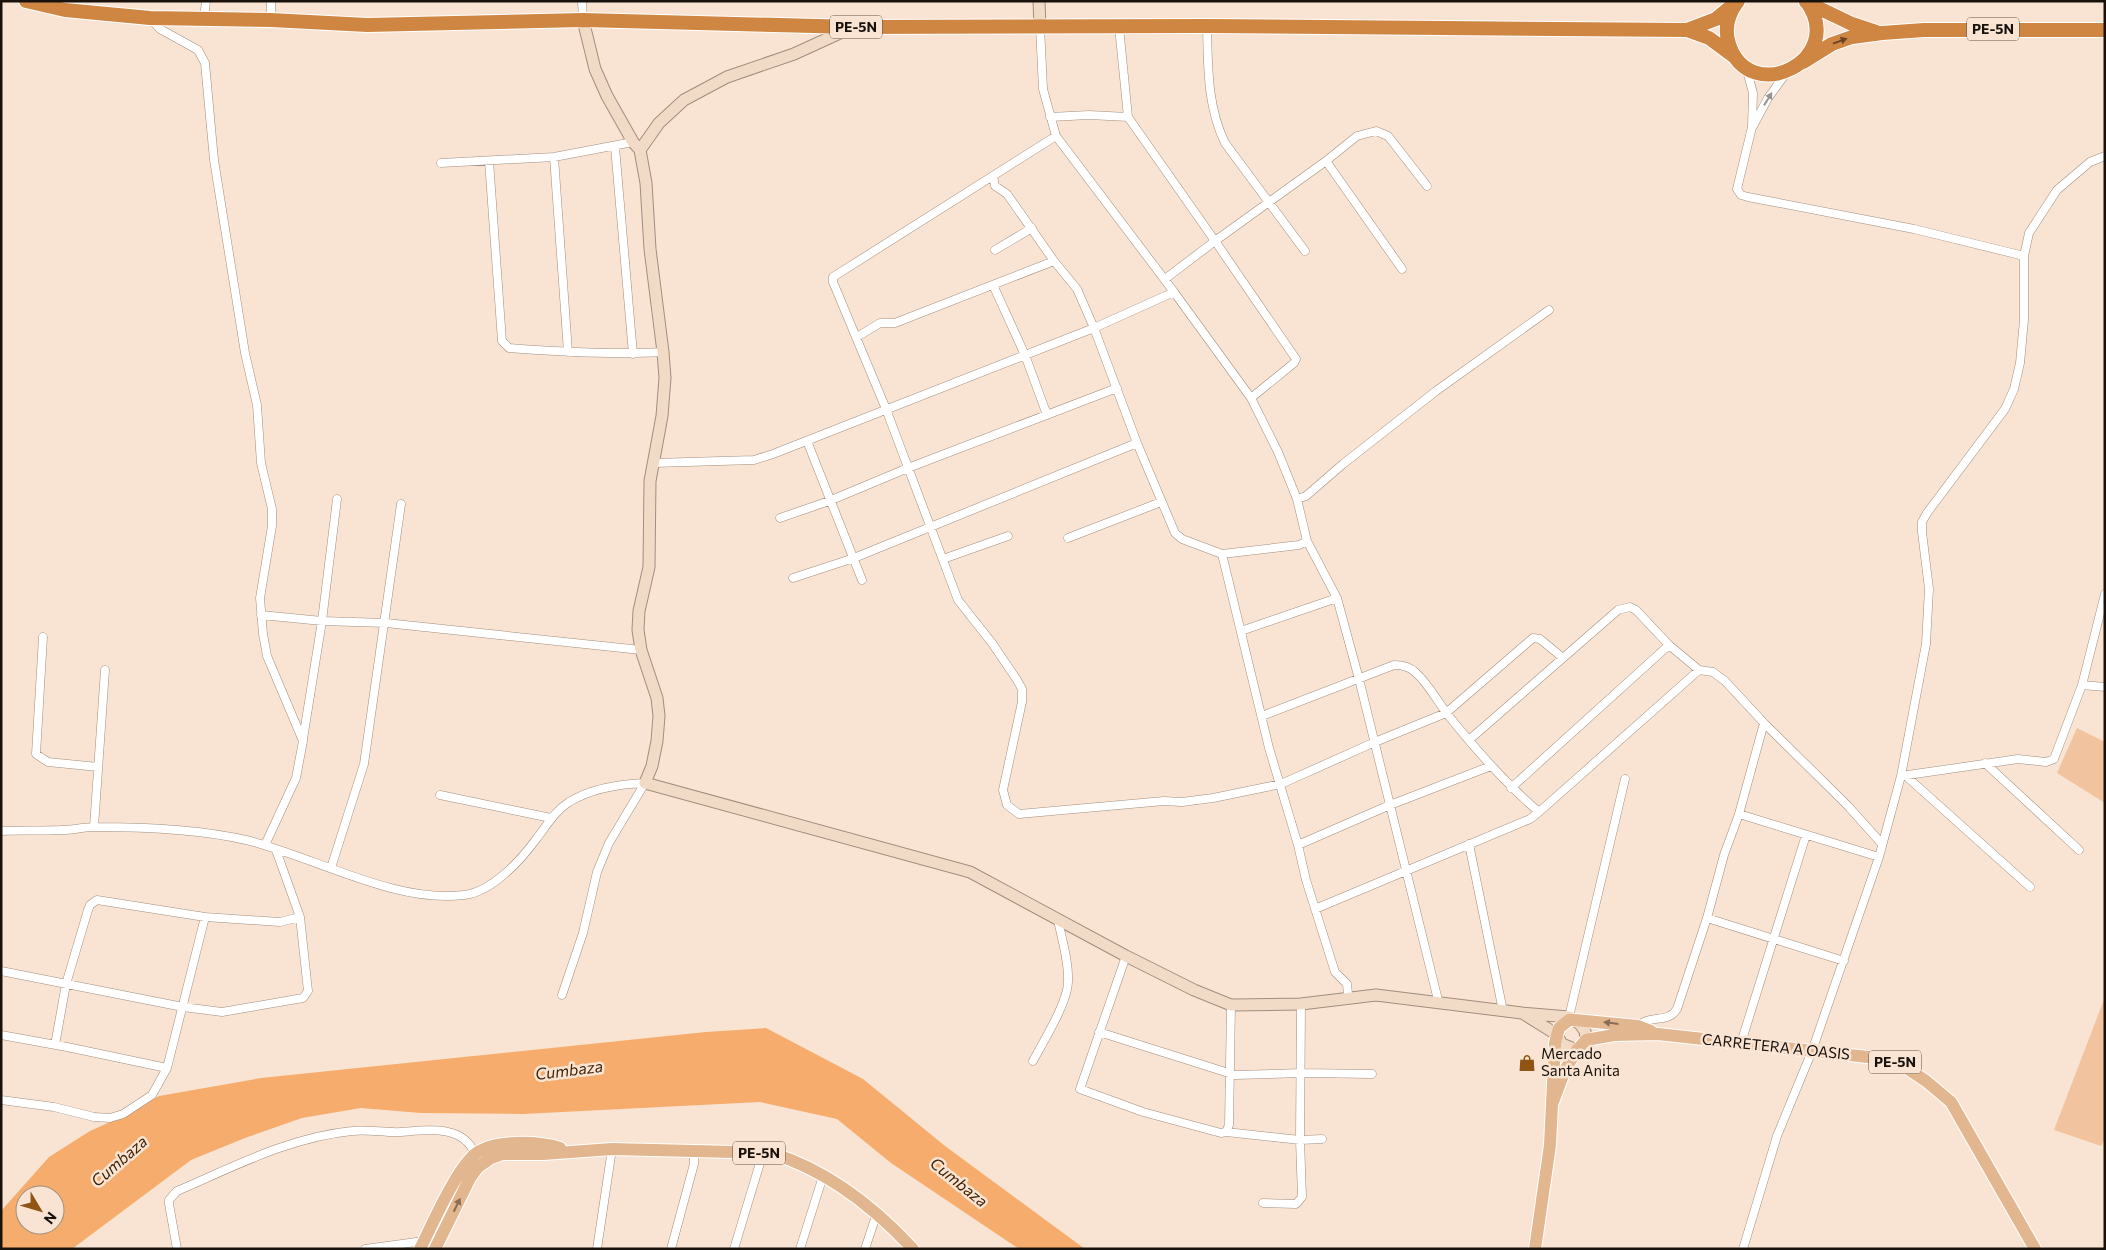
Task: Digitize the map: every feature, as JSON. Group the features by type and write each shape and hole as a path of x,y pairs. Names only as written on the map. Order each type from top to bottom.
{"highway":[{"name":"PE-5N","path":"26,1 65,10 150,18 271,20 368,25 583,20 854,27 1207,26 1687,30 1709,38 1741,63"},
{"name":"PE-5N","path":"1687,30 1716,19 1737,1"},
{"path":"1737,1 1730,14 1727,31 1730,47 1741,63 1761,74 1787,72 1803,62 1814,45 1816,30 1814,15 1806,2"},
{"name":"PE-5N","path":"1806,2 1852,24 1882,33"},
{"name":"PE-5N","path":"1803,62 1832,44 1852,36 1924,30 2105,30"}],"main road":[{"name":"CARRETERA A OASIS","path":"1572,1018 1638,1026 1658,1034"},
{"path":"1553,1102 1551,1092 1556,1034 1564,1023 1572,1018"},
{"name":"CARRETERA A OASIS","path":"1586,1040 1614,1035 1658,1034 1886,1059 1899,1064 1926,1081 1951,1102 2035,1249"},
{"path":"1535,1249 1550,1146 1553,1102 1564,1070 1586,1040"},
{"name":"PE-5N","path":"422,1245 460,1172 475,1154 493,1145 518,1143 553,1146 573,1152"},
{"name":"PE-5N","path":"436,1246 470,1178 478,1168 491,1158 502,1154 612,1149 771,1153 796,1161 832,1180 877,1213 913,1249"}],"street":[{"path":"204,19 206,1"},
{"path":"271,1 271,20"},
{"path":"562,996 583,934 598,872 609,843 645,783 652,766 659,716 657,698 641,650 638,630 639,612 649,568 650,481 662,416 664,378 663,352 650,249 646,183 637,146 607,96 594,69 583,20 582,1"},
{"path":"1039,1 1043,89 1056,136 1165,279 1251,398 1278,452 1297,499 1307,541 1336,598 1359,679 1407,870 1438,1004"},
{"path":"150,18 160,29 198,50 206,63 214,160 245,353 257,405 261,463 272,509 272,526 260,598 267,656 303,741"},
{"path":"1207,26 1208,74 1213,114 1218,128 1225,143 1305,251"},
{"path":"441,163 554,157 615,147 637,146 684,100 726,77 794,54 854,27"},
{"path":"1119,27 1128,117 1296,359 1294,363 1251,398"},
{"path":"1741,63 1753,93 1752,127 1737,189 1742,194 1748,198 1914,229 2024,256"},
{"path":"1752,127 1768,98 1787,72"},
{"path":"1050,117 1089,115 1128,117"},
{"path":"1165,279 1326,162 1357,136 1376,131 1388,136 1426,186"},
{"path":"1056,136 833,277 833,282 886,409 958,600 992,643 1022,689 1022,702 1003,790 1007,805 1019,814 1164,800 1182,802 1281,784 1446,713 1533,638 1540,639 1563,658"},
{"path":"615,147 633,354"},
{"path":"1743,1249 1777,1136 1812,1051 1844,961 1904,776 1926,644 1929,588 1922,522 2005,409 2014,389 2020,363 2024,320 2024,256 2029,233 2056,190 2090,162 2105,156"},
{"path":"554,157 568,352"},
{"path":"490,161 502,342 509,348 568,352 633,354 663,352"},
{"path":"1326,162 1402,269"},
{"path":"993,176 995,186 1007,194 1054,261 1077,289 1094,328 1161,502 1178,536 1222,554 1299,545 1307,541"},
{"path":"995,250 1032,228"},
{"path":"857,337 880,323 895,323 1054,261"},
{"path":"993,285 1025,355 1046,415"},
{"path":"654,463 754,460 1094,328 1174,292"},
{"path":"1297,499 1306,496 1436,391 1549,310"},
{"path":"780,518 829,501 908,468 1117,388"},
{"path":"807,441 829,501 862,580"},
{"path":"793,578 854,558 931,528 1137,443"},
{"path":"265,845 296,778 322,621 337,499"},
{"path":"1068,538 1161,502"},
{"path":"331,868 364,764 386,624 401,504"},
{"path":"944,559 1008,536"},
{"path":"1222,554 1262,716 1306,880 1335,972 1347,984 1348,994 1344,999"},
{"path":"1904,776 2018,759 2051,761 2054,758 2082,685 2105,594"},
{"path":"1241,631 1336,598"},
{"path":"1469,740 1618,610 1630,607 1636,610 1669,645 1699,670 1713,672 1720,676 1764,723 1848,806 1882,844"},
{"path":"262,615 322,621 386,624 641,650"},
{"path":"43,638 36,754 48,762 98,767"},
{"path":"1511,788 1669,645"},
{"path":"1262,716 1394,665 1406,666 1418,674 1446,713 1511,788 1540,812"},
{"path":"94,827 105,670"},
{"path":"1315,910 1530,819 1699,670"},
{"path":"2082,685 2105,687"},
{"path":"1638,1026 1651,1018 1662,1019 1674,1015 1707,918 1724,855 1739,814 1764,723"},
{"path":"1985,763 2079,850"},
{"path":"1298,845 1491,766"},
{"path":"1904,776 2030,887"},
{"path":"1572,1018 1625,779"},
{"path":"1,831 64,830 94,827 199,832 265,845 380,885 412,892 466,895 495,881 512,868 536,840 551,818 568,803 587,793 610,787 645,783 970,872 1126,956 1194,990 1231,1005 1301,1004 1344,999 1360,995 1376,995 1522,1014 1572,1018 1585,1031 1586,1040"},
{"path":"440,794 551,818"},
{"path":"1739,814 1879,857"},
{"path":"1741,1044 1806,835"},
{"path":"1469,844 1503,1011"},
{"path":"1,971 183,1007 222,1012 303,998 308,990 300,917 276,850"},
{"path":"55,1045 66,984 88,910 92,903 97,900 205,917 280,922 300,917"},
{"path":"1,1100 54,1107 94,1117 110,1118 123,1114 152,1095 167,1068 205,917"},
{"path":"1707,918 1774,937 1844,961"},
{"path":"1033,1061 1066,997 1068,984 1067,964 1058,920"},
{"path":"1126,956 1080,1089 1143,1112 1221,1134 1226,1132 1300,1140 1322,1139"},
{"path":"1263,1203 1296,1204 1302,1197 1300,1140 1302,1073 1301,1004"},
{"path":"1226,1132 1230,1125 1231,1005"},
{"path":"1522,1014 1556,1034 1562,1044 1577,1050"},
{"path":"1099,1032 1235,1075 1302,1073 1372,1074"},
{"path":"1,1035 167,1068"},
{"path":"177,1249 168,1204 177,1191 294,1143 354,1130 384,1133 434,1130 461,1137 475,1154"},
{"path":"597,1249 612,1149"},
{"path":"671,1249 694,1164 694,1151"},
{"path":"734,1249 763,1153"},
{"path":"800,1249 823,1176"},
{"path":"865,1249 877,1213"},
{"path":"365,1249 422,1245 436,1246"}],"shaded area":[{"path":"2077,728 2105,742 2105,803 2057,773"},
{"path":"2105,997 2105,1138 2101,1146 2054,1130"}],"water":[{"name":"Cumbaza","path":"766,1028 863,1079 945,1146 1085,1249 1019,1249 891,1163 837,1119 760,1102 523,1114 421,1113 361,1108 302,1118 191,1160 72,1249 1,1249 1,1211 15,1195 15,1235 65,1235 65,1185 24,1185 49,1157 90,1131 126,1115 159,1096 261,1078 706,1032"}],"place":[{"name":"Mercado Santa Anita","path":"1527,1063"}]}
